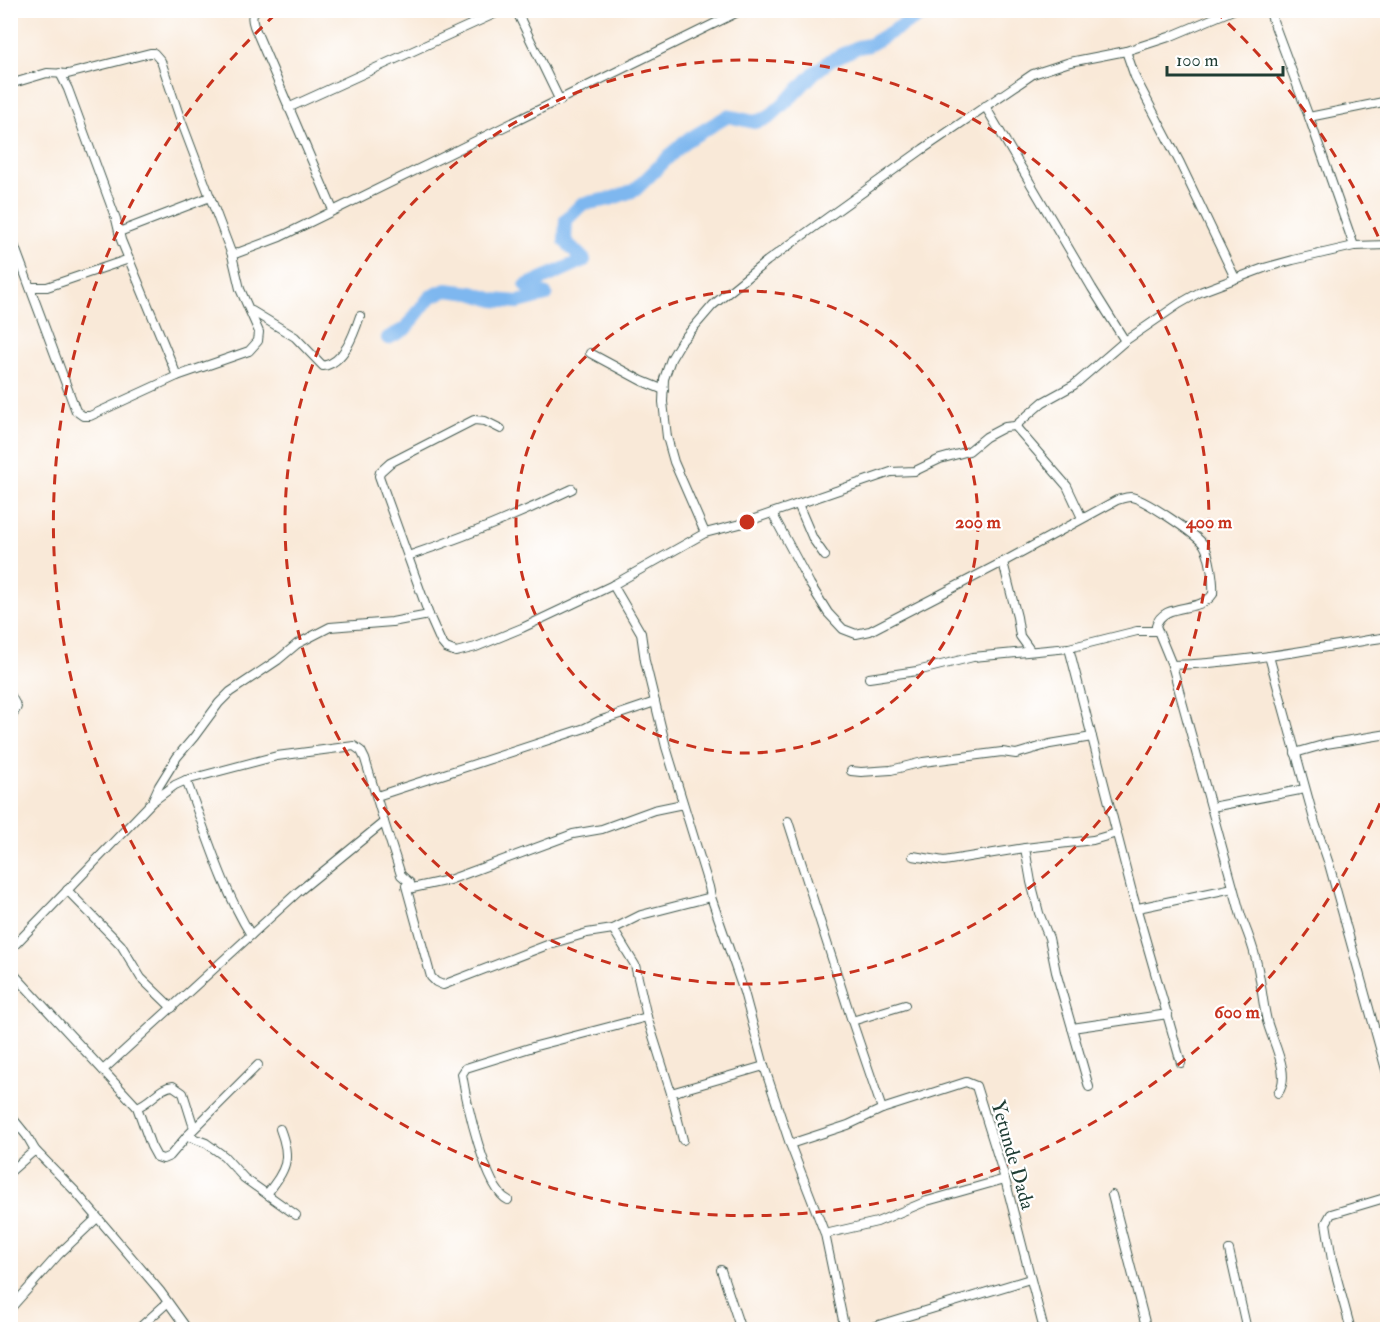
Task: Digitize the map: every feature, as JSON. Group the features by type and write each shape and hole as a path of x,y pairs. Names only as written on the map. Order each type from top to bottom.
{"street":[{"path":"256,10 252,14 254,26 333,210"},
{"path":"288,108 504,10"},
{"path":"516,10 560,101"},
{"path":"232,255 280,237 560,101 731,13 742,10"},
{"path":"705,533 674,462 667,437 664,379 671,359 681,342 713,305 730,290 985,106 1033,74 1070,62 1126,51 1169,37 1233,10"},
{"path":"1269,10 1354,246"},
{"path":"1126,51 1135,77 1179,161 1235,278"},
{"path":"10,84 47,73 79,72 150,53 157,56 232,255 240,289 252,311 260,338 254,348 177,376 90,416 79,414 10,234"},
{"path":"60,73 117,219 119,232 129,259 177,376"},
{"path":"1309,117 1388,101"},
{"path":"985,106 1125,341"},
{"path":"119,232 210,197"},
{"path":"501,429 474,420 390,463 380,472 379,476 429,615 441,642 446,648 456,652 476,647 522,628 613,585 705,533 772,513 891,472 915,471 940,459 969,451 986,437 1005,427 1015,426 1043,402 1074,384 1125,341 1179,304 1235,278 1283,262 1354,246 1388,245"},
{"path":"30,287 47,287 129,259"},
{"path":"252,311 302,342 323,366 330,364 343,352 353,338 360,316"},
{"path":"590,353 664,390"},
{"path":"1015,426 1067,486 1082,518"},
{"path":"408,556 506,520 572,489"},
{"path":"772,513 828,613 843,629 856,634 870,631 1117,500 1131,497 1142,501 1202,542 1209,555 1213,594 1198,605 1168,612 1161,616 1156,626 1172,665 1212,807 1213,819 1255,954 1267,1021 1276,1045 1283,1079 1283,1086 1278,1093"},
{"path":"798,504 813,539 825,556"},
{"path":"1003,562 1020,636 1030,650"},
{"path":"613,585 641,633 655,702 683,804 711,897 744,992 764,1066 789,1144 825,1234 845,1329"},
{"path":"152,802 177,757 219,702 297,644 330,627 392,622 429,615"},
{"path":"869,678 917,671 973,657 1069,648 1137,631 1157,631"},
{"path":"1172,665 1269,656 1388,637"},
{"path":"1069,648 1117,833 1181,1063"},
{"path":"1269,656 1388,1077"},
{"path":"10,694 17,707 10,718"},
{"path":"377,796 585,728 598,721 655,702"},
{"path":"1295,753 1326,744 1388,734"},
{"path":"851,771 891,770 930,761 1002,752 1016,754 1050,744 1092,737"},
{"path":"10,950 152,802 174,785 277,756 354,746 361,750 365,759 404,880 431,977 443,985 550,944 587,933 613,929 641,915 711,897"},
{"path":"186,780 226,887 251,935"},
{"path":"1212,807 1305,789"},
{"path":"404,880 410,883 408,889 449,880 573,834 602,829 654,810 683,804"},
{"path":"788,821 882,1109 848,1125 789,1144"},
{"path":"104,1070 298,892 384,822"},
{"path":"913,856 944,861 1093,840 1117,833"},
{"path":"1025,848 1039,913 1049,938 1056,972 1089,1087"},
{"path":"1138,909 1233,888"},
{"path":"67,890 115,939 141,978 172,1008"},
{"path":"613,929 636,965 647,1017 683,1140"},
{"path":"10,970 137,1107 151,1146 157,1157 163,1160 170,1156 194,1128 258,1065"},
{"path":"852,1021 905,1005"},
{"path":"1072,1028 1168,1014"},
{"path":"508,1200 502,1197 488,1170 471,1120 463,1071 466,1068 536,1046 647,1017"},
{"path":"671,1093 764,1066"},
{"name":"Yetunde Dada","path":"882,1109 966,1082 976,1086 1005,1179 1044,1329"},
{"path":"137,1107 152,1101 164,1087 173,1086 183,1093 194,1128"},
{"path":"10,1115 35,1150 75,1191 160,1291 167,1304 188,1329"},
{"path":"267,1194 287,1160 280,1130"},
{"path":"187,1136 206,1143 224,1156 244,1178 296,1215"},
{"path":"10,1172 35,1150"},
{"path":"825,1234 877,1222 927,1201 1005,1179"},
{"path":"1112,1195 1147,1329"},
{"path":"1351,1329 1332,1260 1326,1223 1331,1214 1388,1197"},
{"path":"10,1310 59,1254 97,1218"},
{"path":"1229,1250 1248,1329"},
{"path":"721,1270 741,1329"},
{"path":"862,1329 1030,1279"},
{"path":"137,1329 167,1304"}],"waterway":[{"path":"388,338 405,329 430,297 446,290 472,293 494,300 518,302 546,295 526,286 584,260 565,241 566,220 582,204 610,199 635,190 684,142 728,116 754,122 768,118 814,73 831,60 858,47 869,45 917,17 937,10"}]}
